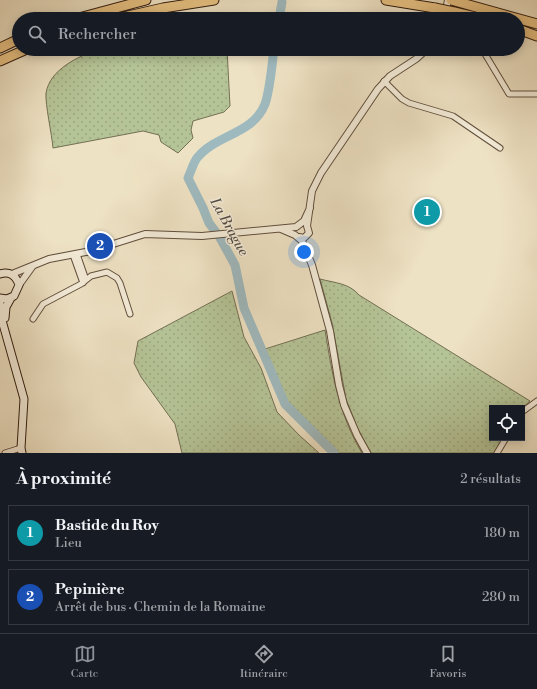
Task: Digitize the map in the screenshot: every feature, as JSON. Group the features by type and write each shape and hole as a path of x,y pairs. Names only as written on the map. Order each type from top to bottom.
{"highway":[{"path":"101,12 146,0"},
{"path":"146,12 214,0"},
{"path":"386,0 454,12"},
{"path":"452,0 494,12"},
{"path":"525,21 537,24"},
{"path":"525,32 537,36"},
{"path":"0,48 12,42"},
{"path":"0,61 12,56"}],"main road":[{"path":"4,273 19,285 17,293 11,298 6,307 4,325"},
{"path":"0,298 11,298"},
{"path":"0,302 1,317 24,399 22,450"}],"street":[{"path":"447,12 452,0"},
{"path":"297,236 310,208 312,191 317,179 368,102 384,81 419,56"},
{"path":"486,56 509,94 537,94"},
{"path":"384,81 402,100 409,104 453,116 500,148"},
{"path":"4,273 35,265 48,259 91,251 145,234 202,236 302,225"},
{"path":"302,225 309,233 306,237 330,331 344,405 357,435 368,453"},
{"path":"278,228 297,236 306,237"},
{"path":"297,236 306,247 312,265"},
{"path":"75,254 85,281"},
{"path":"19,285 24,276 35,265"},
{"path":"33,319 43,304 101,272 111,273 120,283 130,314"},
{"path":"525,410 537,401"},
{"path":"498,453 504,441"},
{"path":"5,453 22,450"}],"green space":[{"path":"82,56 227,56 230,106 224,112 193,121 191,130 193,138 178,153 161,142 159,135 143,131 53,148 46,93 53,77 74,60"},
{"path":"320,279 351,288 359,295 530,401 525,405 489,405 489,441 502,441 495,453 371,453 358,429 346,399 332,323"},
{"path":"232,291 244,337 261,368 277,412 319,453 182,453 175,424 141,377 134,363 138,341"},
{"path":"325,330 330,362 342,409 354,439 362,453 338,453 288,405 265,349"}],"waterway":[{"name":"La Brague","path":"280,12 282,2"},
{"name":"La Brague","path":"273,56 268,92 265,104 259,114 252,122 205,150 197,158 188,178 209,223 219,236 235,265 244,308 285,404 334,453"}],"place":[{"name":"Bastide du Roy","path":"427,212"},
{"name":"Pepinière","path":"100,246"}]}
